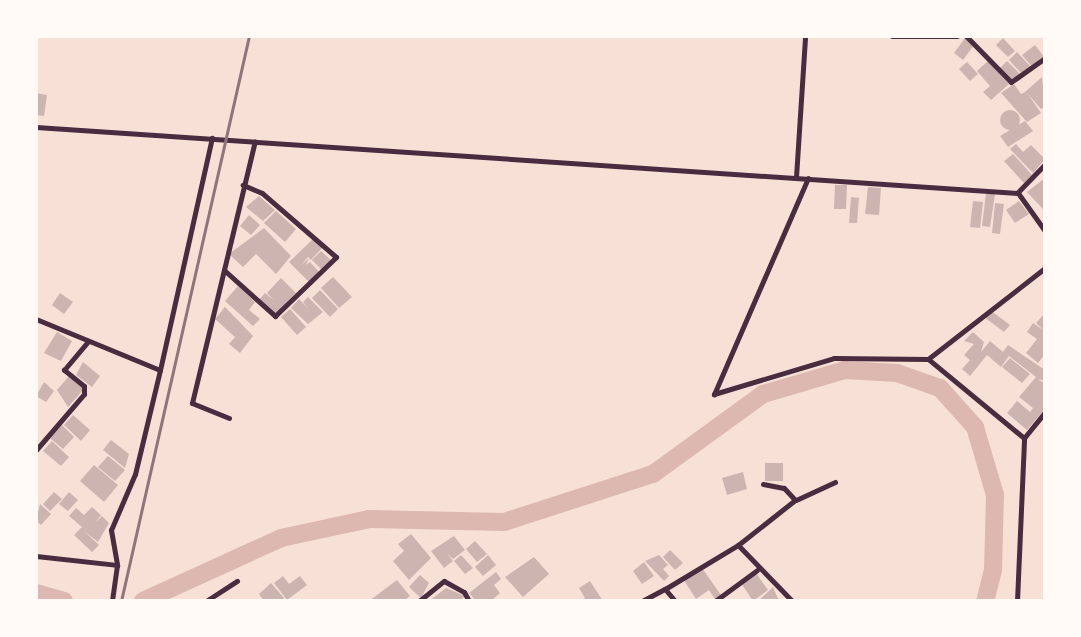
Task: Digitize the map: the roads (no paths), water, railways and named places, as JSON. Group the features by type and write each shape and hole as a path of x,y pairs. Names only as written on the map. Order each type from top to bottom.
{"street":[{"path":"796,177 805,36"},
{"path":"892,36 957,36"},
{"path":"966,36 1011,82 1045,58"},
{"path":"36,127 1018,193"},
{"path":"112,601 117,565 111,530 135,474 212,138"},
{"path":"229,418 194,407 195,389 255,141"},
{"path":"1018,193 1045,164"},
{"path":"808,178 714,394 834,358 928,359 1045,268"},
{"path":"223,269 275,316 336,257 262,193 243,185"},
{"path":"1018,193 1045,231"},
{"path":"36,319 160,370"},
{"path":"36,450 84,394 84,386 64,370 88,341"},
{"path":"928,359 1024,438"},
{"path":"1017,601 1024,438 1045,412"},
{"path":"642,601 738,545 795,500 835,482"},
{"path":"763,484 784,488 795,500"},
{"path":"738,545 757,570 792,601"},
{"path":"36,556 117,565"},
{"path":"715,601 757,570"},
{"path":"206,601 237,581"},
{"path":"419,601 444,581 464,592 469,601"},
{"path":"665,589 675,601"}],"waterway":[{"path":"143,601 281,538 370,519 504,522 653,474 763,394 845,370 897,373 940,388 975,427 995,495 993,570 985,601"},
{"path":"36,593 64,601"}],"railway":[{"path":"121,601 249,36"}]}
